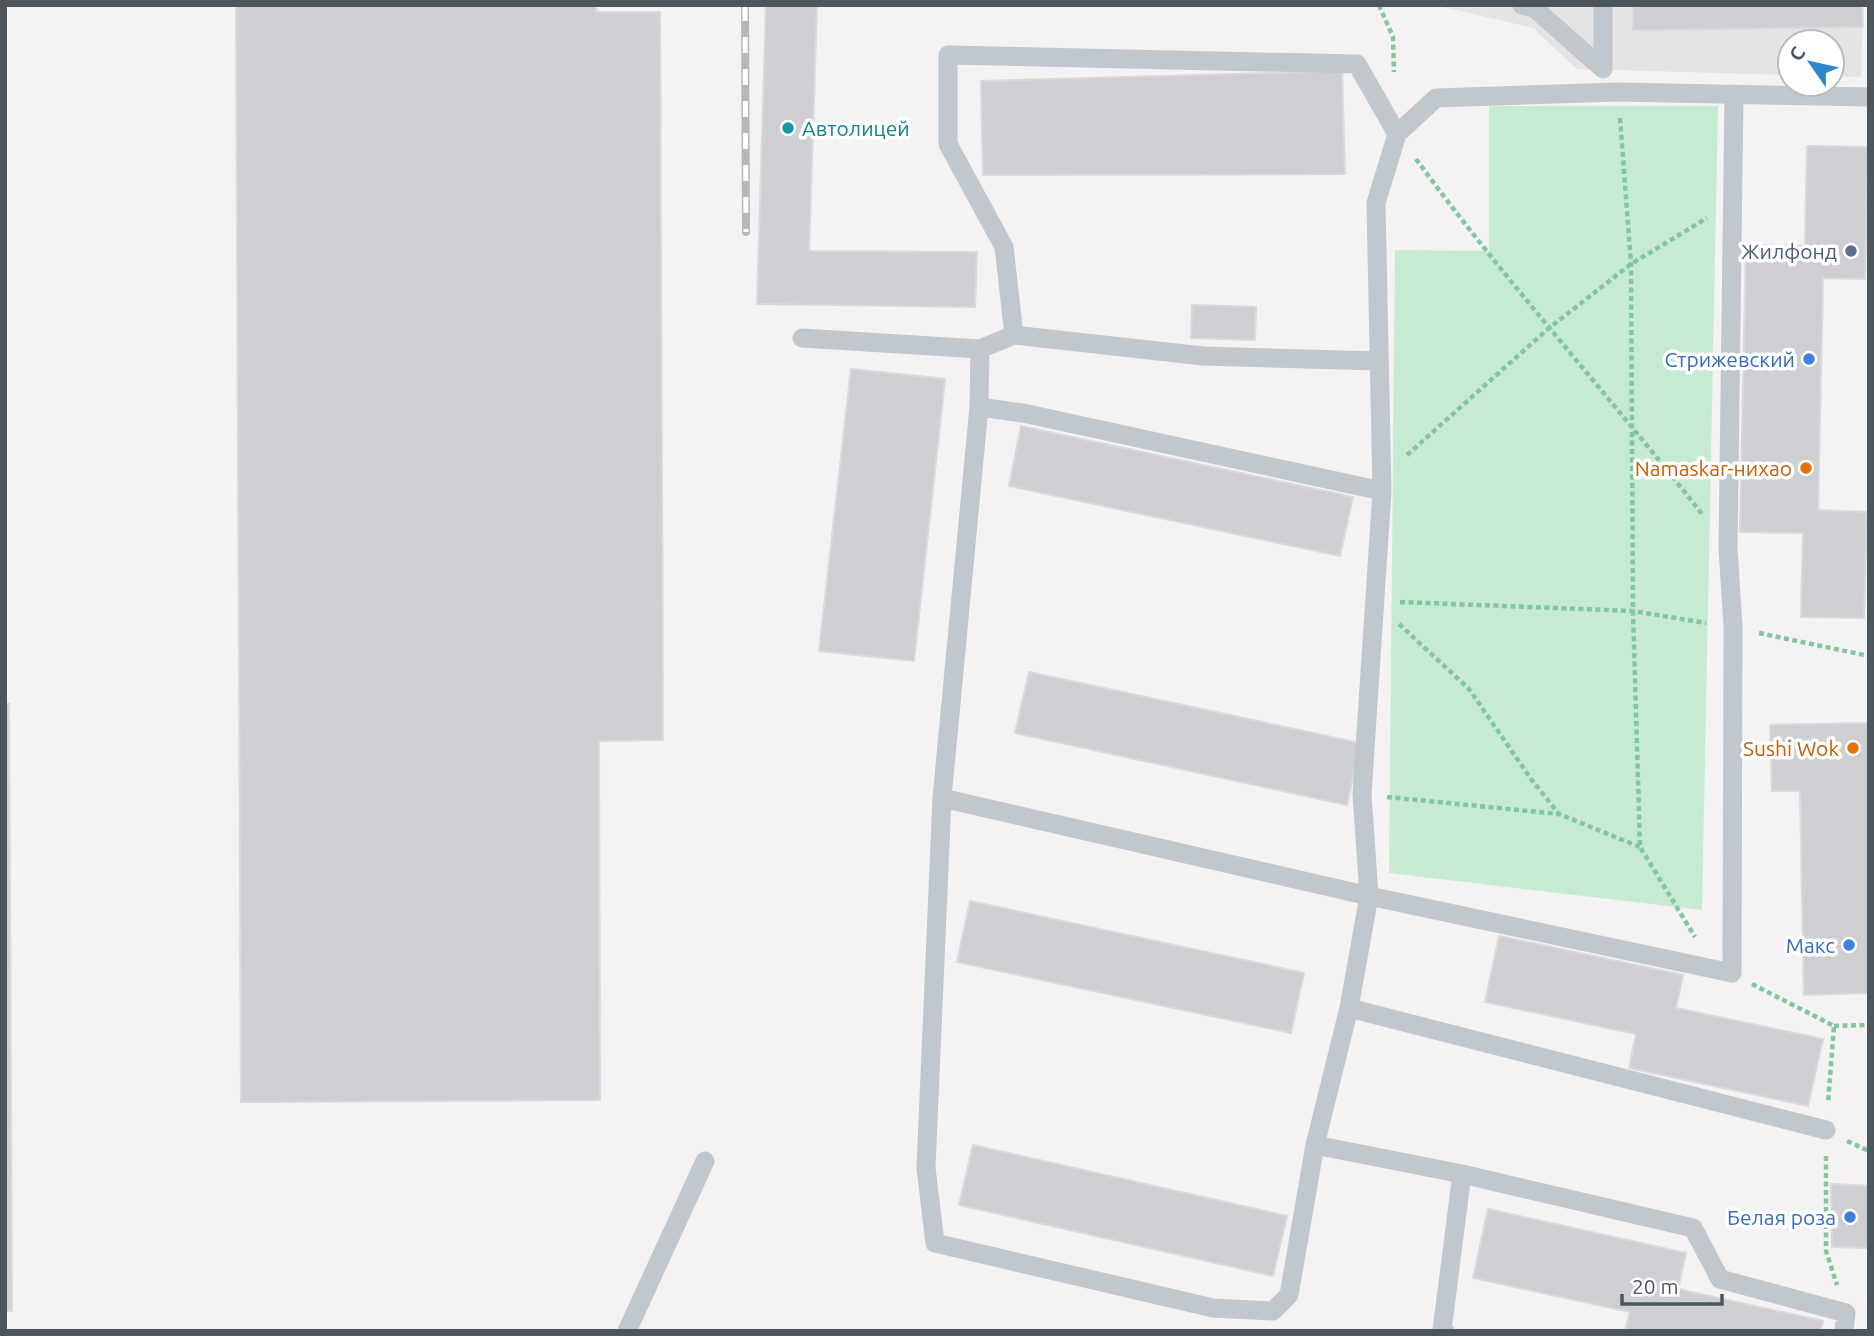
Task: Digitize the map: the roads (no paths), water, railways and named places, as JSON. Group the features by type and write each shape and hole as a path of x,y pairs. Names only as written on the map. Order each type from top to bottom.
{"lane":[{"path":"1522,5 1534,8 1603,69 1603,5"},
{"path":"1014,335 1004,247 948,144 948,55 1357,64 1397,134"},
{"path":"980,349 979,407 943,798 926,1168 935,1243 1213,1308 1273,1311 1289,1295 1315,1145 1349,1008 1369,896 1362,794 1383,484 1376,203 1397,134 1436,98 1618,92 1869,97"},
{"path":"943,798 1369,896 1732,973 1733,627 1728,548 1735,202 1734,94"},
{"path":"803,338 980,349 1014,335 1203,356 1378,361"},
{"path":"979,407 1023,413 1383,484"},
{"path":"1349,1008 1826,1130"},
{"path":"1315,1145 1462,1174 1693,1228 1720,1279 1845,1322"},
{"path":"627,1331 705,1161"},
{"path":"1445,1331 1442,1330 1462,1174"}],"railway":[{"path":"745,5 746,232"}],"place":[{"name":"Автолицей","path":"788,128"},
{"name":"Жилфонд","path":"1851,251"},
{"name":"Стрижевский","path":"1809,359"},
{"name":"Namaskar-нихао","path":"1806,468"},
{"name":"Sushi Wok","path":"1853,748"},
{"name":"Макс","path":"1849,945"},
{"name":"Белая роза","path":"1850,1217"}]}
